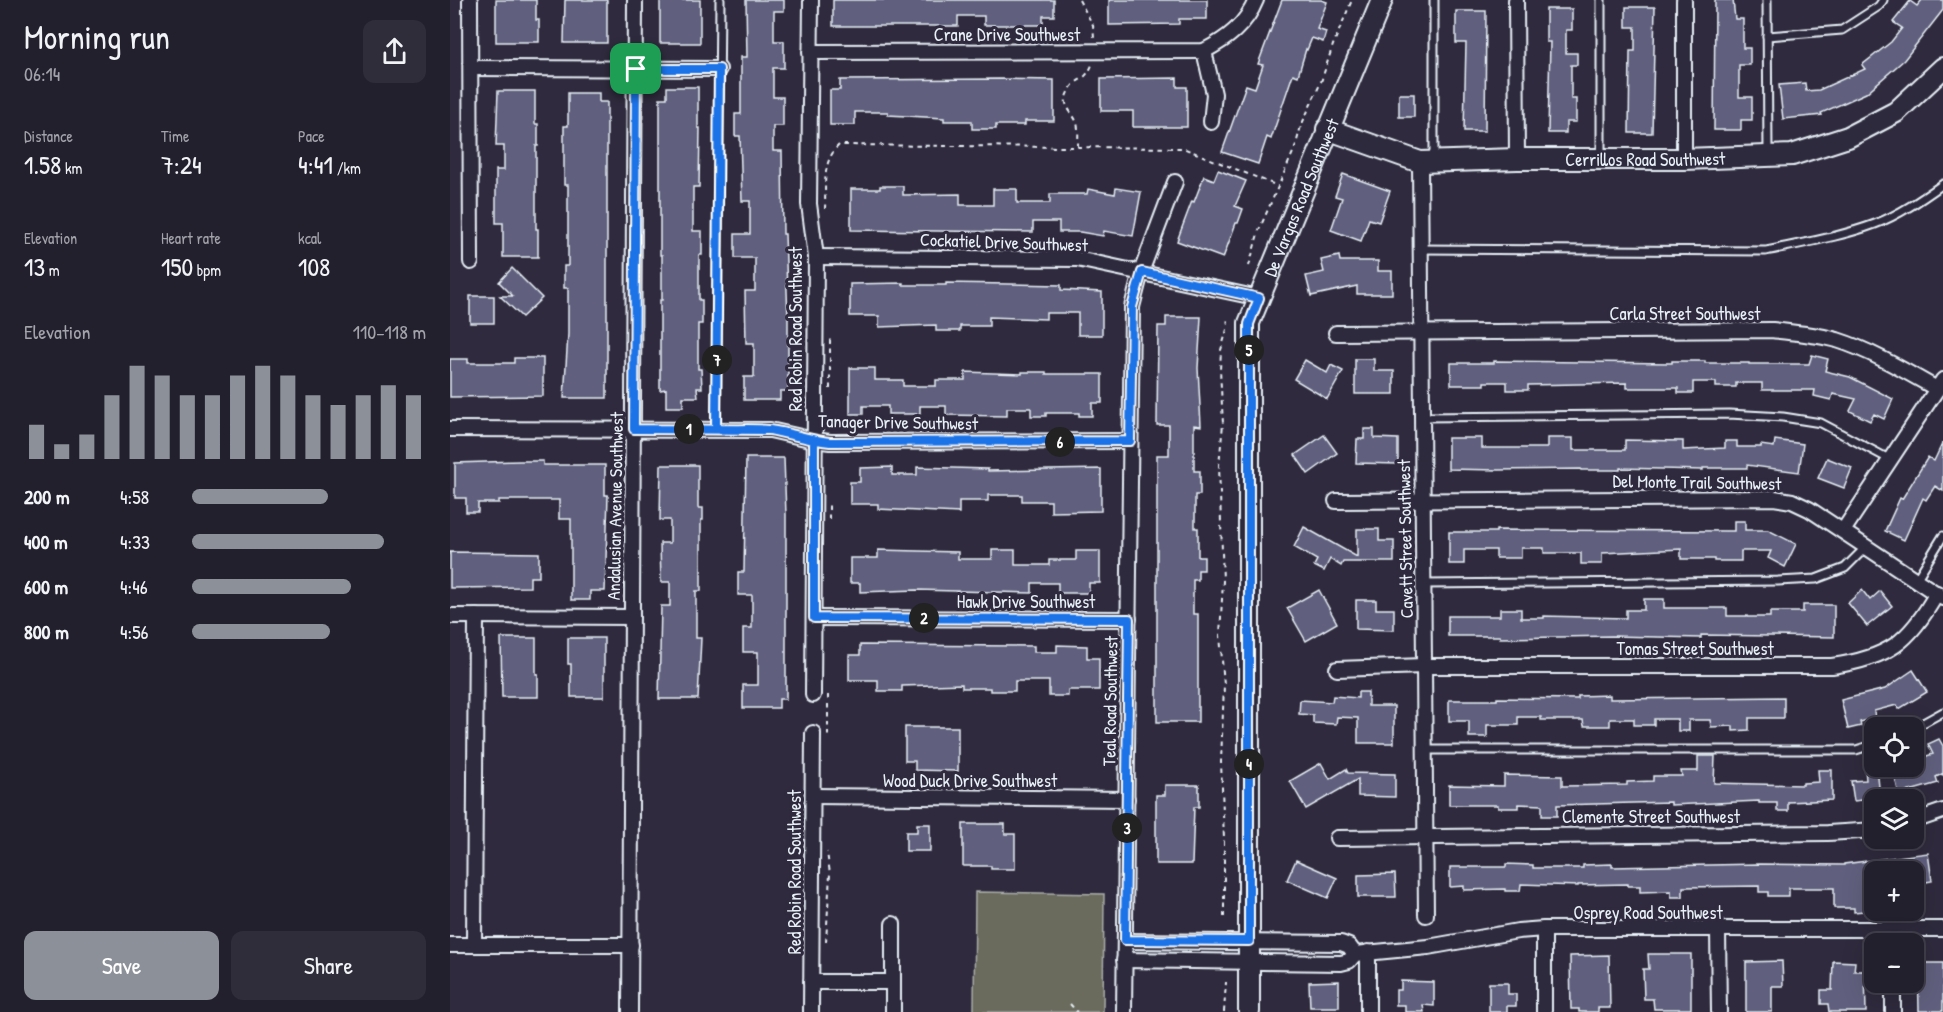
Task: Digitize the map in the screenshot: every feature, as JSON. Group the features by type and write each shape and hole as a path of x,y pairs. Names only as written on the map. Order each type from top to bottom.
{"street":[{"path":"470,0 471,262"},
{"name":"Andalusian Avenue Southwest","path":"630,1012 635,0"},
{"name":"Red Robin Road Southwest","path":"810,0 809,204 816,257 813,695"},
{"path":"1211,122 1214,94 1203,51 1237,29 1250,14 1256,0"},
{"name":"De Vargas Road Southwest","path":"1249,1012 1249,324 1327,129 1382,0"},
{"path":"1516,0 1517,159"},
{"path":"1684,0 1684,159"},
{"name":"Crane Drive Southwest","path":"810,52 1203,51"},
{"path":"471,68 719,69"},
{"name":"Cerrillos Road Southwest","path":"1327,129 1427,162 1517,159 1684,159 1792,155 1848,137 1872,126 1896,112 1943,68"},
{"name":"Cavett Street Southwest","path":"1426,915 1421,249 1427,162"},
{"name":"Teal Road Southwest","path":"1124,1012 1132,307 1142,272 1175,182"},
{"name":"Cockatiel Drive Southwest","path":"816,257 1077,259 1259,298"},
{"name":"Carla Street Southwest","path":"1336,333 1734,330 1792,332 1836,340 1940,385"},
{"path":"1843,531 1940,385"},
{"name":"Tanager Drive Southwest","path":"450,429 716,429 770,430 814,440 1130,441"},
{"name":"Del Monte Trail Southwest","path":"1336,501 1774,498 1792,501 1809,509 1940,596"},
{"name":"Tomas Street Southwest","path":"1337,669 1424,666 1832,666 1870,659 1888,651 1914,629 1940,596"},
{"path":"450,616 632,617"},
{"path":"474,945 476,616"},
{"name":"Hawk Drive Southwest","path":"814,618 1129,619"},
{"name":"Red Robin Road Southwest","path":"811,1012 813,733"},
{"name":"Wood Duck Drive Southwest","path":"813,796 1127,799"},
{"path":"1924,818 1943,811"},
{"name":"Clemente Street Southwest","path":"1337,838 1864,831"},
{"path":"893,924 893,1012"},
{"path":"1544,929 1544,1012"},
{"name":"Osprey Road Southwest","path":"1125,960 1341,963 1362,953 1436,946 1518,931 1544,929 1943,929"},
{"path":"1892,929 1892,933"},
{"path":"1718,930 1719,1012"},
{"name":"Osprey Road Southwest","path":"1125,940 1341,943 1362,953"},
{"path":"450,945 631,945"},
{"path":"1362,953 1368,1012"},
{"path":"811,982 893,982"},
{"path":"1893,993 1893,1012"}],"lane":[{"path":"716,429 720,0"},
{"path":"1427,162 1434,0"},
{"path":"1601,0 1601,159"},
{"path":"1767,0 1768,157"},
{"path":"1767,36 1842,30 1879,6 1883,0"},
{"path":"1421,249 1766,251 1822,239 1875,224 1919,201 1943,184"},
{"path":"1422,417 1729,414 1783,417 1821,423 1889,459"},
{"path":"1916,580 1943,537"},
{"path":"1424,584 1816,579 1845,568 1866,547"},
{"path":"1924,722 1943,712"},
{"path":"1425,750 1856,750 1864,747"}],"path":[{"path":"1079,0 1093,25 1094,43"},
{"path":"1249,266 1259,230 1321,82 1333,45 1352,0"},
{"path":"1078,147 1076,122 1066,107 1066,99 1069,90 1087,76 1094,60"},
{"path":"825,212 825,168 831,153 839,145 1183,148 1278,186"},
{"path":"1224,917 1221,762 1224,685 1220,635 1223,581 1219,465 1223,424 1221,350 1228,326 1227,317"},
{"path":"827,690 827,744"},
{"path":"826,846 830,885 826,943"},
{"path":"1224,1012 1226,982"},
{"path":"1070,1004 1077,1012"}],"green space":[{"path":"975,892 1104,894 1103,1012 974,1012"}],"building":[{"path":"496,0 536,0 539,42 496,42"},
{"path":"565,0 607,0 607,43 564,43"},
{"path":"660,0 700,0 700,43 660,43"},
{"path":"746,0 784,0 784,11 774,11 774,41 784,41 784,68 773,68 773,97 783,97 783,126 773,126 773,151 782,151 783,234 785,234 788,320 788,391 780,391 780,400 744,400 744,377 754,377 754,343 746,343 745,291 755,291 755,258 735,258 735,234 750,234 750,201 742,201 740,136 735,136 735,114 741,114 741,57 747,57"},
{"path":"833,0 1054,0 1054,16 1043,16 1043,25 984,25 984,16 958,16 958,26 833,26"},
{"path":"1109,0 1207,0 1207,19 1179,19 1179,24 1109,25"},
{"path":"1282,0 1327,2 1317,29 1326,32 1323,42 1312,38 1306,49 1298,76 1293,74 1271,139 1267,137 1258,164 1222,152 1246,85 1255,88 1263,65 1258,64"},
{"path":"1715,0 1733,0 1735,19 1743,19 1743,48 1750,48 1750,65 1739,65 1739,97 1752,97 1752,120 1741,120 1741,130 1714,130"},
{"path":"1922,0 1943,0 1943,10 1904,60 1866,93 1821,113 1822,115 1783,119 1779,85 1805,83 1806,91 1819,90 1865,69 1862,65 1891,42 1902,28 1893,22 1910,1 1917,6"},
{"path":"1626,7 1655,7 1652,133 1629,133 1630,51 1635,51 1635,27 1626,27"},
{"path":"1546,9 1572,9 1572,30 1566,30 1566,53 1577,53 1577,65 1571,65 1571,99 1576,99 1576,122 1566,122 1566,133 1548,133 1550,42 1546,42"},
{"path":"1456,11 1486,11 1485,131 1464,131 1466,43 1456,43"},
{"path":"1177,78 1177,87 1187,87 1187,127 1133,127 1133,111 1101,111 1101,79"},
{"path":"840,80 1054,80 1054,121 1025,121 1025,125 996,125 996,129 972,129 972,121 944,121 944,118 888,115 888,112 855,112 855,125 830,125 830,90 840,90"},
{"path":"667,87 698,87 699,187 693,187 693,231 702,231 702,255 699,255 699,300 702,300 702,324 698,324 698,369 701,369 702,388 697,388 698,397 683,397 683,407 666,407 666,389 660,390 662,255 660,255 660,98 667,98"},
{"path":"498,91 535,91 535,124 538,124 536,229 538,229 538,257 503,257 503,223 496,223 496,170 504,170 504,146 496,146"},
{"path":"568,93 599,93 599,102 607,102 607,398 564,398 568,334 568,288 564,288 564,266 568,266 568,185 564,185 564,126 568,126"},
{"path":"1399,94 1414,94 1414,117 1399,117"},
{"path":"1218,170 1246,181 1235,206 1243,209 1223,258 1177,241 1204,176 1214,180"},
{"path":"1343,174 1390,191 1379,222 1369,219 1361,241 1331,230 1342,198 1335,196"},
{"path":"880,186 903,186 903,195 960,194 960,205 993,205 993,189 1017,189 1017,203 1050,203 1050,194 1087,194 1088,189 1115,194 1116,188 1141,192 1133,236 1104,231 1103,236 1080,232 1059,232 1059,222 1033,222 1033,232 851,230 851,189 880,189"},
{"path":"1339,256 1340,261 1378,261 1378,271 1392,271 1392,294 1357,294 1357,286 1311,296 1306,276 1324,272 1321,260"},
{"path":"512,268 542,298 522,317 500,296 513,296 499,282"},
{"path":"903,283 903,285 946,285 946,283 1061,285 1061,290 1102,292 1102,335 1078,335 1078,313 1046,313 1046,319 989,317 989,326 960,326 960,331 936,331 936,325 879,327 879,316 850,316 850,284"},
{"path":"470,296 494,296 494,323 470,323"},
{"path":"1166,317 1201,317 1198,368 1201,426 1194,425 1194,471 1200,471 1200,495 1195,495 1195,528 1198,528 1198,557 1204,557 1204,570 1198,570 1198,580 1193,580 1193,614 1198,614 1198,722 1157,722 1157,455 1169,455 1169,425 1157,425 1158,326 1166,326"},
{"path":"1812,355 1828,359 1825,371 1850,377 1893,399 1884,419 1874,414 1870,421 1850,411 1856,399 1833,394 1831,400 1814,396 1815,390 1762,390 1762,383 1736,383 1736,387 1716,387 1716,382 1693,382 1693,393 1678,393 1678,388 1627,388 1627,383 1528,385 1528,390 1507,390 1507,382 1451,385 1451,363 1705,361 1705,363 1809,364"},
{"path":"514,358 543,358 543,396 450,397 450,359 468,359 468,363 514,363"},
{"path":"1355,359 1374,359 1374,371 1394,371 1394,394 1355,394"},
{"path":"1305,360 1327,373 1331,365 1343,371 1327,399 1294,379"},
{"path":"850,368 875,368 875,380 903,380 903,386 936,386 936,380 965,380 965,372 1102,374 1102,403 1092,403 1092,416 1079,416 1079,413 1046,413 1046,416 1031,416 1031,408 1007,408 1007,416 946,415 946,406 920,406 920,414 888,414 888,406 863,406 863,414 850,414"},
{"path":"1364,429 1374,429 1374,438 1398,439 1398,464 1356,463 1357,439 1364,439"},
{"path":"1324,435 1337,453 1308,474 1295,455"},
{"path":"1448,438 1482,438 1482,448 1547,448 1547,438 1573,438 1573,450 1625,450 1625,440 1683,441 1683,450 1725,448 1725,441 1737,441 1737,447 1761,447 1761,445 1774,447 1775,440 1803,444 1799,472 1747,465 1747,468 1703,468 1703,470 1620,468 1620,470 1498,470 1448,469"},
{"path":"1943,442 1943,491 1935,486 1926,500 1923,498 1904,540 1885,531 1900,498 1902,499 1928,457 1934,461"},
{"path":"746,458 784,458 786,699 779,699 779,708 743,708 743,685 758,685 758,652 743,652 743,628 752,628 752,595 738,595 738,572 744,572"},
{"path":"1827,458 1852,468 1844,488 1818,478"},
{"path":"543,461 543,465 605,465 605,495 608,495 605,591 590,591 590,600 571,600 571,519 559,519 559,500 499,500 499,503 478,503 478,512 466,512 466,498 455,498 455,463"},
{"path":"661,465 698,465 698,508 703,508 703,520 701,520 701,591 696,591 696,638 701,638 698,699 659,699 661,606 670,606 670,582 661,582 660,543 670,543 670,520 660,520"},
{"path":"892,467 892,475 917,475 917,467 988,469 988,471 1101,469 1101,511 1051,512 1051,501 1022,501 1022,495 988,495 988,501 959,501 959,513 878,509 878,504 850,504 850,482 860,482 860,468"},
{"path":"1734,521 1745,521 1745,530 1768,530 1796,544 1785,567 1768,558 1771,551 1741,551 1741,561 1714,561 1714,559 1681,559 1681,549 1602,553 1602,564 1581,564 1581,553 1544,553 1544,548 1521,548 1521,558 1496,558 1496,550 1464,550 1464,564 1449,564 1449,532 1496,532 1496,530 1734,531"},
{"path":"1304,527 1357,557 1357,529 1379,529 1379,541 1394,541 1394,562 1343,562 1341,566 1330,559 1324,571 1314,566 1317,560 1294,547"},
{"path":"878,550 958,552 958,559 992,559 992,550 1015,550 1015,565 1049,565 1049,560 1076,560 1076,551 1100,551 1100,583 1089,583 1089,593 1058,593 1058,583 1032,583 1032,593 917,590 860,592 860,583 850,583 850,558 878,558"},
{"path":"450,552 539,553 539,577 530,577 530,587 450,588"},
{"path":"1319,590 1337,623 1306,641 1287,608"},
{"path":"1862,590 1870,600 1880,591 1892,606 1867,626 1848,603"},
{"path":"1644,599 1664,599 1664,608 1727,608 1727,616 1747,617 1770,617 1770,612 1803,612 1803,605 1834,605 1834,637 1701,635 1701,638 1613,636 1500,638 1500,636 1448,636 1448,616 1500,616 1500,609 1521,609 1521,618 1544,618 1544,616 1626,618 1626,610 1644,610"},
{"path":"1356,600 1376,600 1376,609 1394,609 1394,630 1356,629"},
{"path":"501,638 536,638 538,697 502,697"},
{"path":"568,638 604,638 604,697 571,697"},
{"path":"860,645 1034,646 1034,652 1057,652 1057,645 1087,646 1087,658 1099,658 1099,690 1068,690 1068,696 1049,696 1049,681 1015,681 1015,691 962,688 962,684 902,686 902,691 878,691 878,680 849,680 849,655 860,655"},
{"path":"1913,670 1927,692 1899,709 1897,705 1874,711 1875,717 1864,717 1864,721 1860,722 1861,726 1848,729 1841,700 1885,689"},
{"path":"1358,692 1368,692 1368,706 1394,706 1394,743 1358,743 1358,718 1337,717 1336,724 1313,723 1313,715 1299,714 1300,700 1332,702 1333,696 1358,698"},
{"path":"1610,695 1610,699 1784,697 1784,718 1749,718 1749,730 1733,731 1733,726 1711,727 1710,720 1689,720 1689,731 1678,731 1678,719 1654,719 1654,725 1634,725 1634,719 1610,719 1610,726 1584,726 1583,720 1541,720 1541,717 1518,717 1518,725 1487,725 1487,737 1469,737 1469,721 1449,721 1449,700 1578,699 1578,696"},
{"path":"905,727 958,727 958,771 915,770 915,761 905,761"},
{"path":"1939,739 1943,746 1943,775 1936,777 1938,783 1917,789 1898,789 1895,777 1924,777 1924,757 1933,754 1928,744"},
{"path":"1698,756 1715,756 1714,783 1803,785 1803,783 1819,782 1818,770 1832,770 1832,800 1788,802 1788,811 1777,811 1777,803 1759,803 1759,801 1671,805 1671,802 1557,805 1557,816 1542,816 1542,805 1518,804 1518,808 1498,808 1498,805 1449,805 1449,785 1504,786 1504,775 1562,776 1562,786 1627,785 1627,782 1653,781 1653,776 1682,776 1681,771 1698,771"},
{"path":"1321,763 1330,779 1346,769 1348,773 1395,774 1395,797 1358,796 1358,779 1306,809 1290,781"},
{"path":"1866,777 1878,777 1879,789 1864,789 1864,800 1854,801 1851,781 1866,780"},
{"path":"1165,785 1199,785 1199,807 1194,807 1192,864 1156,864 1156,795 1165,795"},
{"path":"917,824 930,824 930,851 906,851 906,832 917,832"},
{"path":"963,824 1005,824 1005,834 1015,834 1015,869 963,866"},
{"path":"1928,853 1932,881 1924,882 1924,861 1867,861"},
{"path":"1296,860 1337,878 1328,898 1287,880"},
{"path":"1864,861 1864,911 1854,912 1854,908 1834,908 1834,888 1789,888 1789,896 1768,896 1768,892 1759,892 1759,886 1683,887 1683,897 1671,897 1671,891 1640,892 1640,886 1628,886 1628,884 1578,886 1521,884 1520,891 1464,890 1464,886 1450,887 1450,867 1506,867 1506,864 1533,865 1533,868 1583,868 1583,865 1612,864 1612,867 1844,864"},
{"path":"1395,874 1396,897 1358,897 1358,875"},
{"path":"1648,954 1691,954 1691,1009 1654,1009 1653,999 1644,999 1643,969 1649,969"},
{"path":"1609,955 1610,1008 1598,1008 1598,1012 1579,1012 1579,1009 1571,1009 1570,956"},
{"path":"1782,961 1783,986 1772,986 1772,1012 1746,1012 1746,962"},
{"path":"1833,961 1855,962 1854,971 1864,971 1866,1012 1829,1012 1828,1004 1821,1004 1821,990 1832,990"},
{"path":"1924,963 1943,963 1943,1011 1919,1011 1919,993 1924,993"},
{"path":"1339,981 1339,1007 1310,1007 1309,982"},
{"path":"1401,981 1434,982 1434,1006 1423,1005 1424,1012 1405,1012 1405,1005 1396,1005 1396,990 1401,990"},
{"path":"1489,983 1508,983 1508,994 1516,994 1516,1006 1507,1006 1507,1012 1489,1012"}],"route":[{"path":"636,69 634,429 770,430 814,440 814,618 1129,619 1125,940 1249,941 1249,324 1259,298 1142,272 1132,307 1130,441 830,442 770,430 716,429 719,69 636,69"}]}
